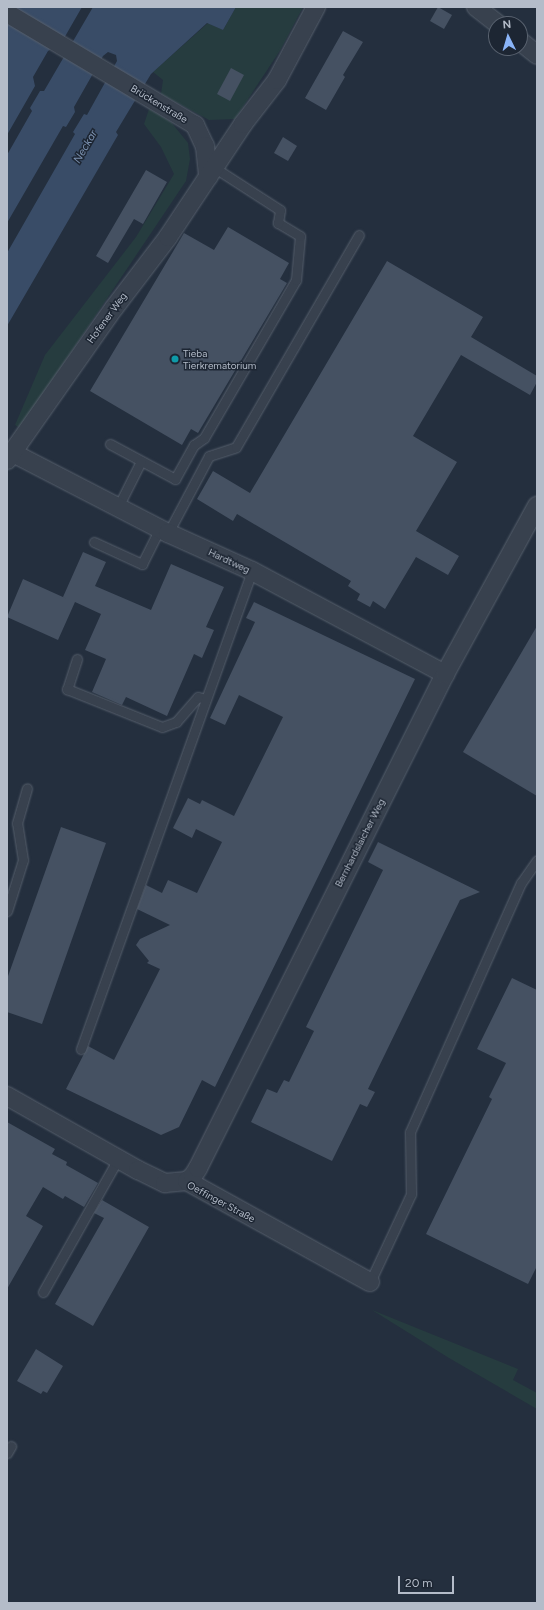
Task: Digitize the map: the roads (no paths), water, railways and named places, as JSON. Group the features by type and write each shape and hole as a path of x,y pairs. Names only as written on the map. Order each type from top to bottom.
{"street":[{"path":"212,172 243,124 277,80 316,7"},
{"path":"476,7 488,16"},
{"name":"Brückenstraße","path":"7,13 195,125 205,146 212,172"},
{"path":"528,48 537,55"},
{"name":"Hofener Weg","path":"9,456 114,308 168,237 212,172"},
{"name":"Hardtweg","path":"9,456 118,507 164,531 252,571 445,674"},
{"name":"Bernhardslaicher Weg","path":"187,1181 193,1176 198,1168 445,674 537,506"},
{"name":"Oeffinger Straße","path":"7,1096 118,1159 165,1183 187,1181 370,1282"}],"lane":[{"path":"110,444 175,479 194,445 204,438 296,280 300,236 278,224 280,210 212,172"},
{"path":"94,542 142,564 164,531 209,456 236,447 359,235"},
{"path":"118,507 141,461"},
{"path":"81,1049 252,571"},
{"path":"77,659 66,689 162,727 176,722 198,697 206,699"},
{"path":"7,911 23,860 17,823 27,788"},
{"path":"370,1282 410,1194 410,1132 521,883 537,860"},
{"path":"43,1292 118,1159"}],"water":[{"path":"7,7 82,7 63,40 48,51 33,77 35,86 7,135"},
{"name":"Neckar","path":"93,7 236,7 223,30 207,23 151,74 116,132 118,135 7,326 7,253 75,134 73,132 84,114 87,115 117,61 116,55 108,52 103,56 74,107 75,112 66,127 63,126 7,223 7,155 32,111 30,108 40,91 44,91"}],"place":[{"name":"Tieba Tierkrematorium","path":"175,359"}]}
